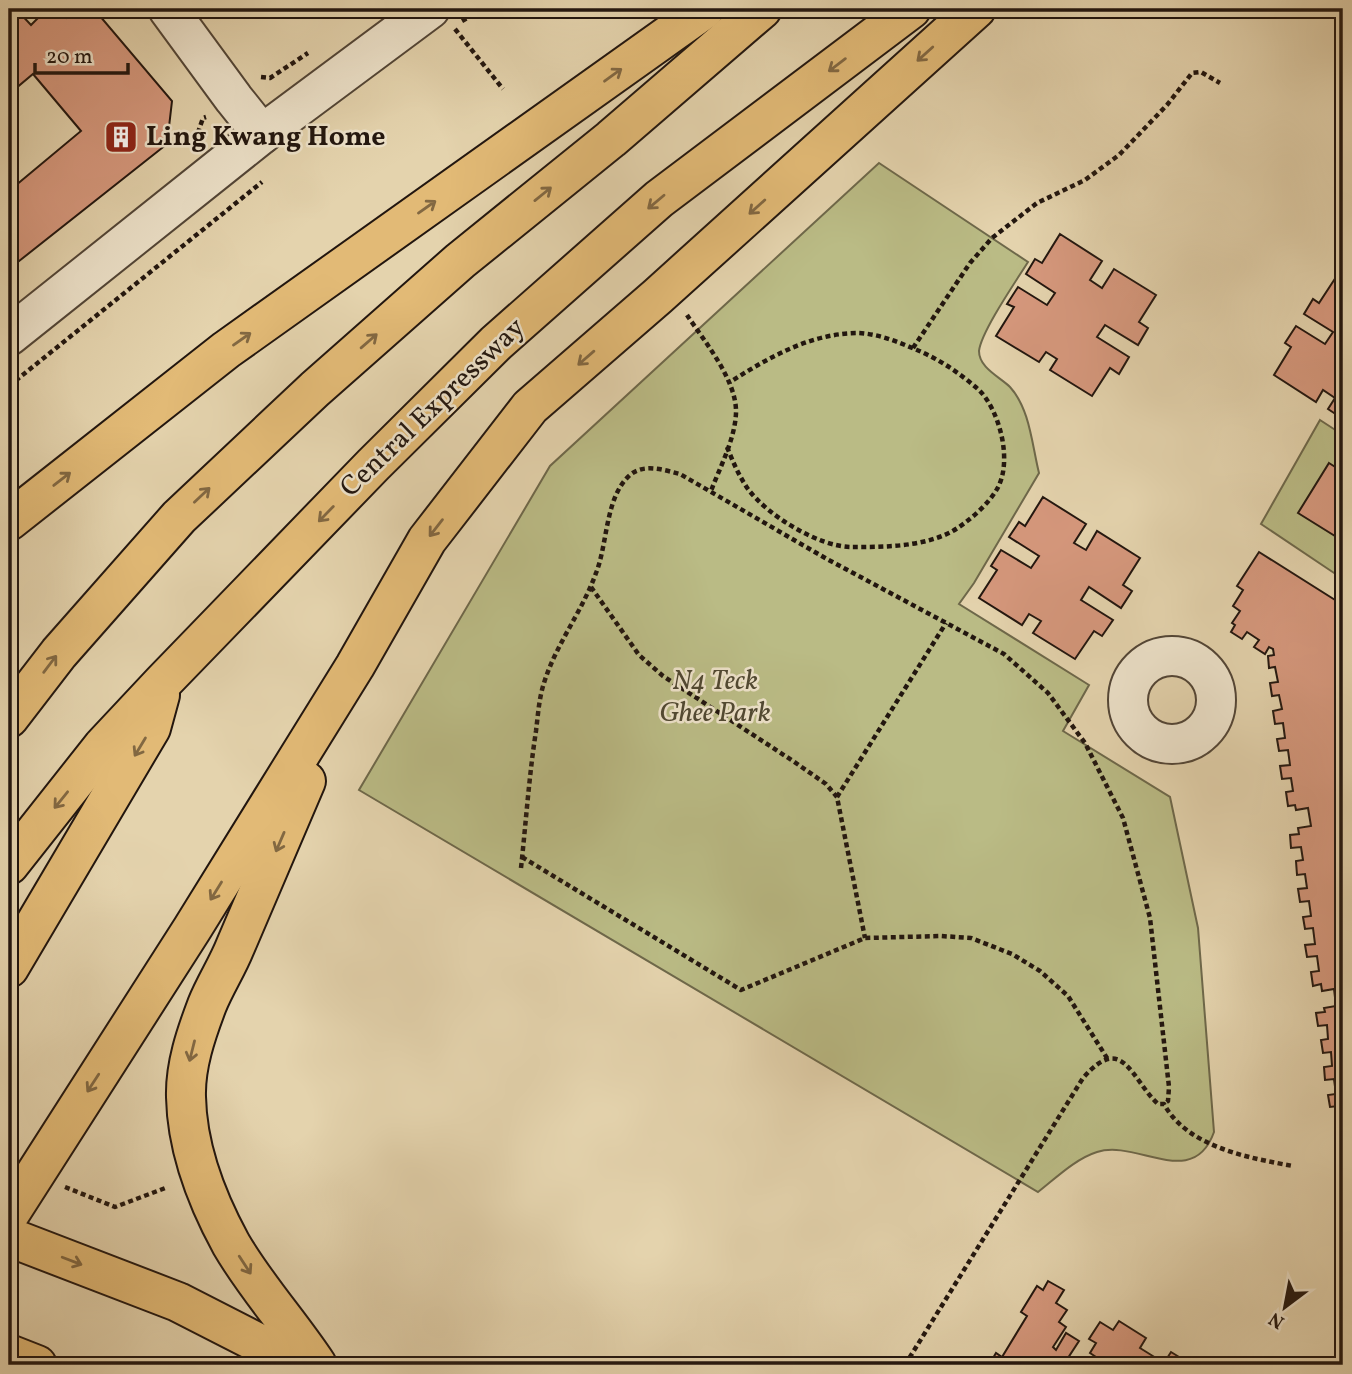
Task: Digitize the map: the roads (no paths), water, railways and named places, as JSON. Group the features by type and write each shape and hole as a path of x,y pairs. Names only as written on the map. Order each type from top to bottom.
{"main road":[{"path":"9,521 226,350 705,9"},
{"path":"9,719 59,653 179,517 315,389 460,261 611,139 762,9"},
{"name":"Central Expressway","path":"9,865 103,746 373,465 496,344 659,199 911,9"},
{"path":"9,1215 192,929 355,666 427,540 530,407 659,296 976,9"},
{"path":"317,1365 278,1314 232,1244 212,1204 189,1130 186,1097 188,1070 208,1003 225,972 355,666"},
{"path":"9,968 151,728 162,683"},
{"path":"9,1237 178,1302 301,1365"},
{"path":"9,1354 37,1365"}],"street":[{"path":"168,9 233,99 262,134"},
{"path":"9,336 262,134 430,9"}],"place":[{"name":"Ling Kwang Home","path":"121,137"}],"park label":[{"name":"N4 Teck Ghee Park","path":"715,697"}]}
